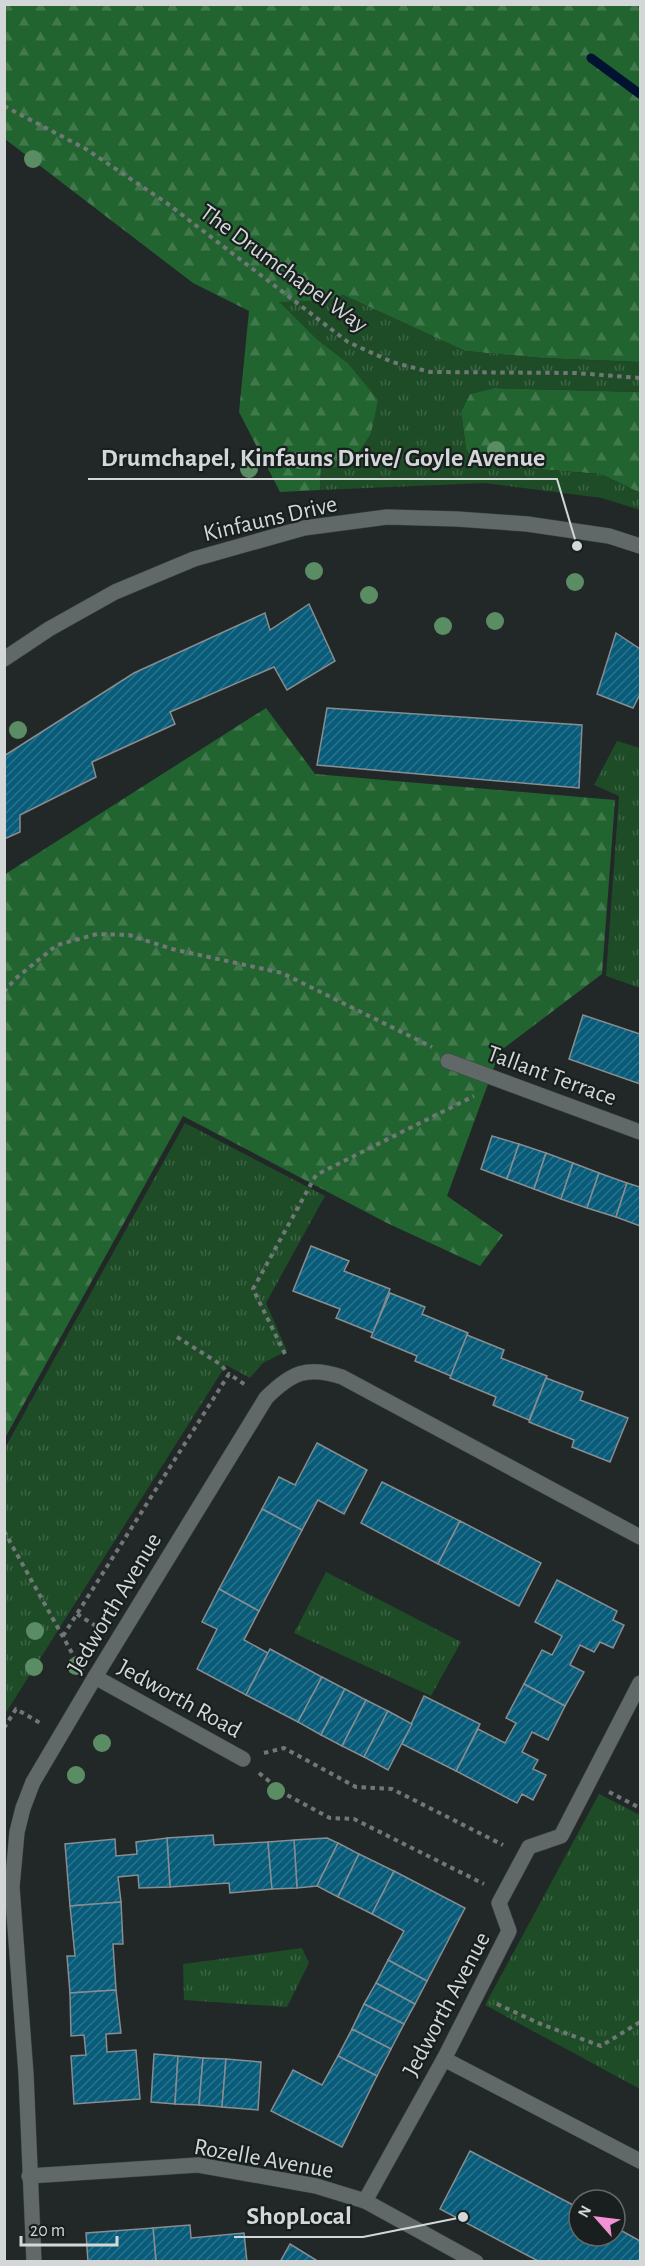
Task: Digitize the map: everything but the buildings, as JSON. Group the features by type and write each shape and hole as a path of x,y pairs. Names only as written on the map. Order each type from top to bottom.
{"street":[{"name":"Kinfauns Drive","path":"4,659 49,629 115,592 194,559 304,528 387,517 457,519 527,524 609,536 640,546"},
{"name":"Tallant Terrace","path":"448,1061 640,1132"},
{"path":"295,1375 308,1371 325,1371 342,1377 640,1537"},
{"name":"Jedworth Avenue","path":"34,2262 26,2074 12,1887 17,1832 33,1782 95,1677 266,1398 295,1375"},
{"name":"Jedworth Road","path":"95,1677 243,1758"},
{"path":"503,1894 529,1847 561,1836 640,1683"},
{"name":"Jedworth Avenue","path":"365,2201 444,2059 509,1931 499,1903 503,1894"},
{"path":"444,2059 640,2161"},
{"name":"Rozelle Avenue","path":"29,2176 198,2165 316,2186 365,2201 458,2257 476,2262"}],"path":[{"name":"The Drumchapel Way","path":"4,106 86,149 168,204 348,342 392,362 430,372 576,373 640,378"},
{"path":"4,992 15,979 57,945 97,933 129,935 172,949 282,973 434,1048 448,1061"},
{"path":"295,1375 253,1289 316,1176 473,1097"},
{"path":"177,1337 220,1364 229,1374 266,1398"},
{"path":"63,1636 229,1374"},
{"path":"4,1531 81,1669 95,1677"},
{"path":"4,1728 16,1709"},
{"path":"243,1758 284,1748 356,1787 392,1789 523,1856"},
{"path":"243,1758 285,1794 330,1818 354,1819 503,1894"},
{"path":"589,1782 640,1808"},
{"path":"477,1995 543,2025 601,2046 640,2022"}],"green space":[{"path":"4,5 640,5 640,362 541,358 465,351 343,295 328,301 280,302 318,340 348,363 379,400 371,434 349,467 321,467 320,490 280,492 239,412 249,311 193,283 5,139"},
{"path":"343,295 465,351 541,358 640,362 640,392 494,388 470,394 461,412 466,449 473,459 509,467 601,474 640,493 640,510 602,498 485,483 320,490 321,467 349,467 371,434 378,400 348,363 318,340 279,302 328,301"},
{"path":"494,388 640,392 640,493 601,474 509,467 473,459 466,449 461,411 470,394"},
{"path":"266,708 315,774 615,800 602,974 500,1051 447,1196 503,1235 480,1266 387,1223 183,1116 5,1438 4,879 7,873"},
{"path":"617,741 640,748 640,988 606,976 619,796 594,785"},
{"path":"185,1123 325,1196 266,1303 287,1351 263,1363 250,1378 226,1365 5,1714 5,1448"},
{"path":"326,1572 461,1642 431,1696 294,1633"},
{"path":"599,1794 640,1815 640,2089 485,2005"},
{"path":"302,1948 309,1963 287,2007 184,2000 183,1964"}],"waterway":[{"path":"591,58 640,94"}],"place":[{"name":"Drumchapel, Kinfauns Drive/ Goyle Avenue","path":"577,546"},
{"name":"ShopLocal","path":"463,2217"}]}
